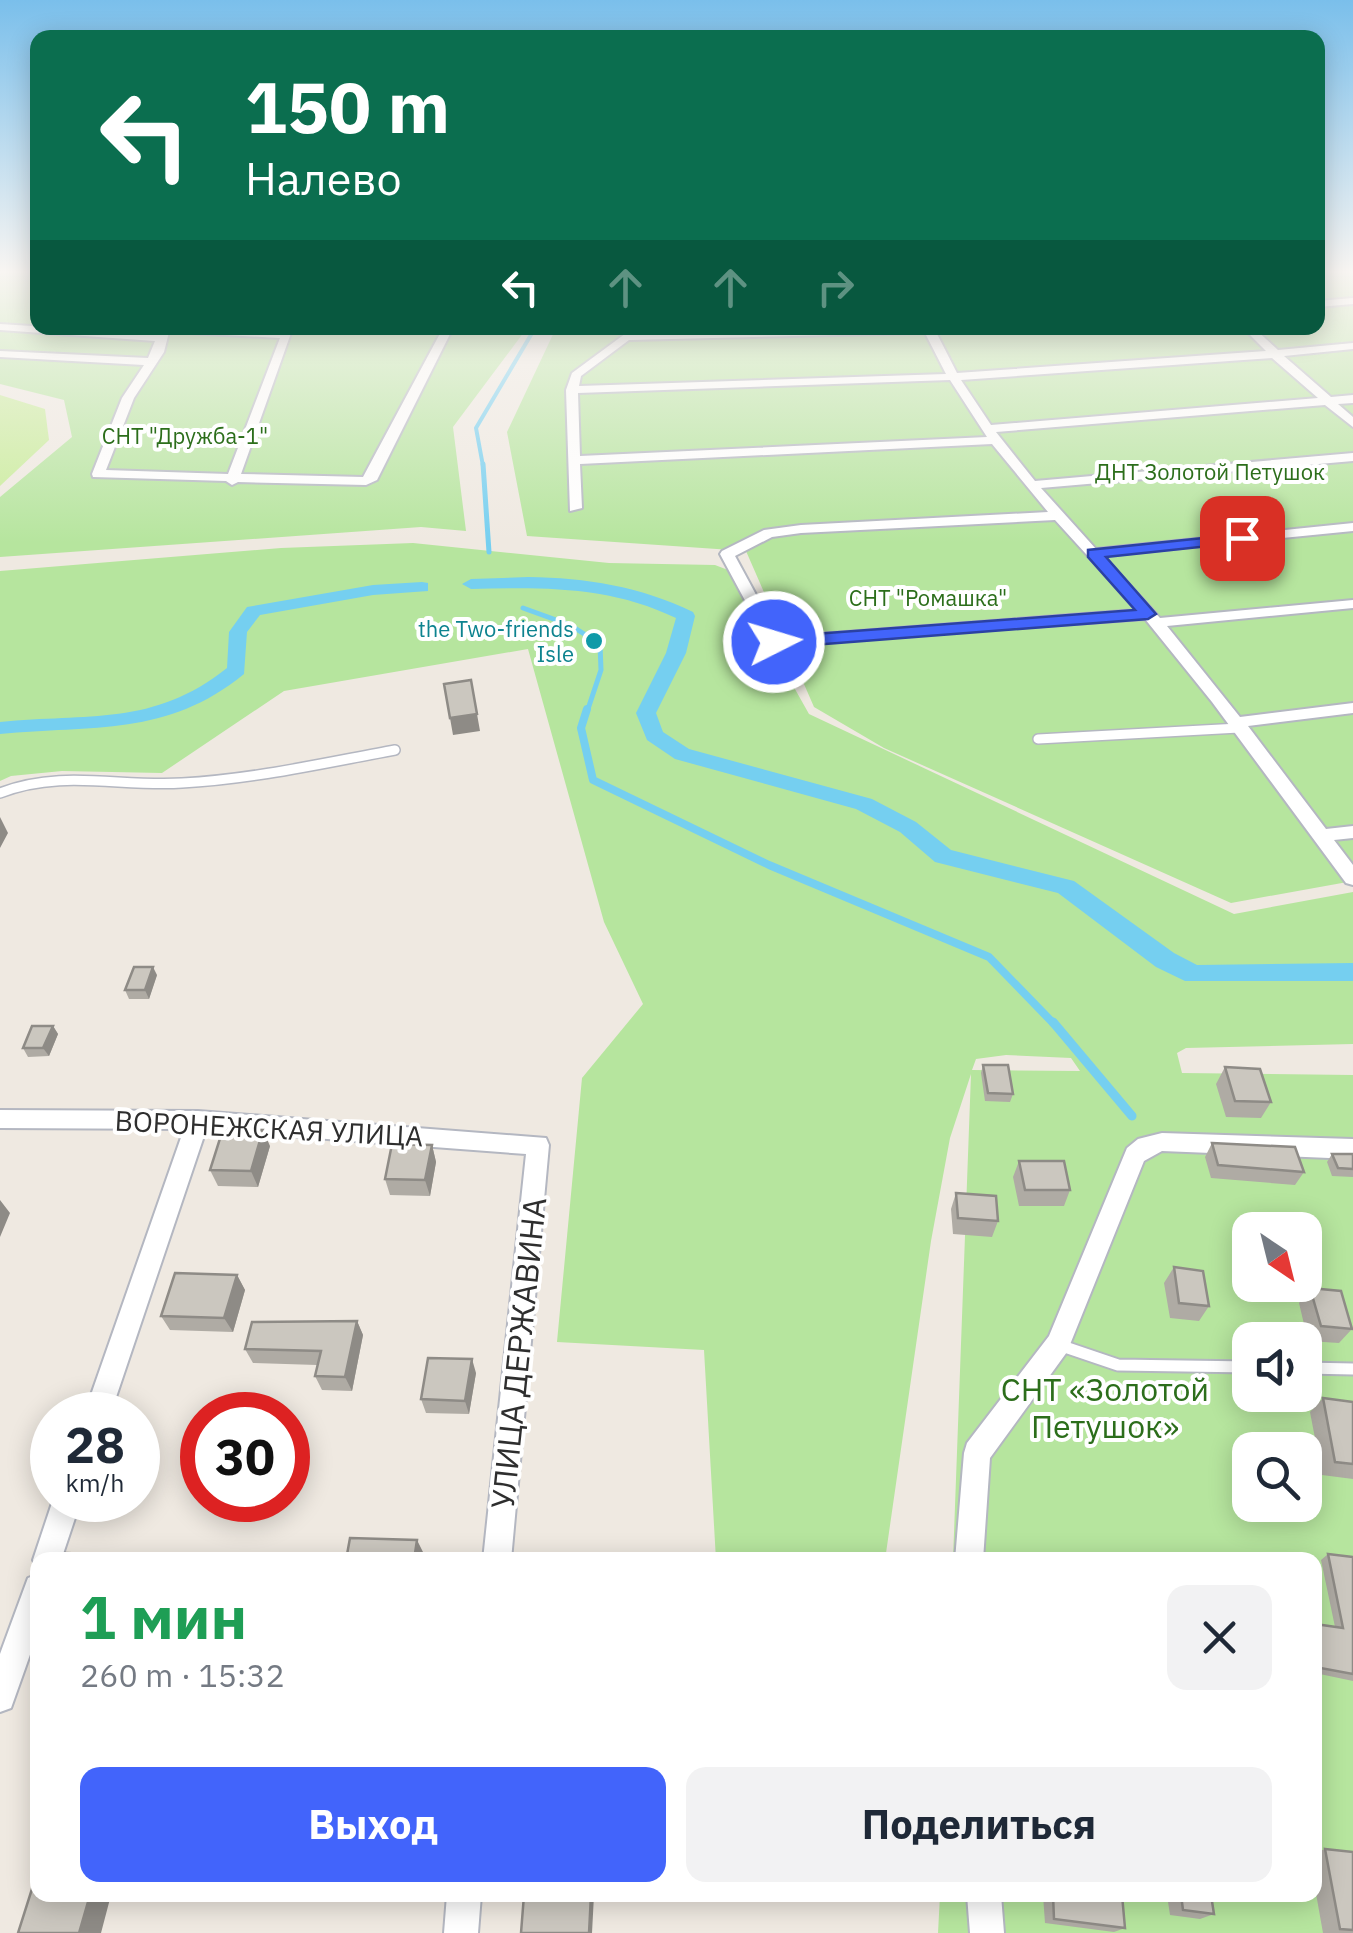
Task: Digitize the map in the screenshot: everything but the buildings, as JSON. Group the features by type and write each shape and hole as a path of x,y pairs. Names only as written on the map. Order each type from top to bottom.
{"street":[{"path":"150,363 128,398 98,474 358,482 372,477 430,363"},
{"path":"232,481 276,363"},
{"path":"574,508 572,390 576,375 592,363"},
{"path":"944,363 950,377 1031,485 1152,619 1353,878"},
{"path":"572,390 950,377 1145,363"},
{"path":"1286,363 1353,424"},
{"path":"574,460 993,434 1353,399"},
{"path":"1031,485 1353,457"},
{"path":"1058,516 800,529 769,533 727,554 774,642 1353,604"},
{"path":"1094,553 1353,527"},
{"path":"1237,726 1353,708"},
{"path":"1321,836 1353,832"},
{"name":"ВОРОНЕЖСКАЯ УЛИЦА","path":"0,1119 198,1120 538,1145"},
{"path":"104,1392 198,1120"},
{"path":"971,1552 977,1453 1058,1344 1135,1155 1146,1146 1162,1142 1353,1148"},
{"name":"УЛИЦА ДЕРЖАВИНА","path":"498,1552 538,1145"},
{"path":"50,1552 60,1522"},
{"path":"0,1697 30,1611"},
{"path":"460,1933 463,1902"},
{"path":"985,1902 987,1933"}],"lane":[{"path":"1038,739 1237,726"},
{"path":"0,792 30,778 73,775 164,784 395,750"},
{"path":"1058,1344 1118,1365 1232,1367"},
{"path":"1322,1368 1353,1369"}],"green space":[{"name":"СНТ \"Дружба-1\"","path":"0,363 501,363 453,427 466,531 421,527 0,557 0,497 72,437 64,400 0,384"},
{"name":"СНТ \"Ромашка\"","path":"539,363 1353,363 1353,881 1231,903 884,748 814,707 746,551 527,536 507,432"},
{"path":"0,395 45,409 49,440 0,486"},
{"name":"СНТ «Золотой Петушок»","path":"413,543 609,563 715,565 728,570 809,714 1234,914 1353,892 1353,1044 1186,1048 1177,1053 1182,1073 1353,1075 1353,1933 938,1933 940,1902 1322,1902 1322,1552 953,1552 971,1074 950,1138 931,1241 886,1552 716,1552 704,1350 557,1342 582,1078 643,1004 604,922 528,649 284,691 162,773 62,771 11,776 0,781 0,571 281,548","holes":["1006,1055 1071,1058 1080,1071 972,1070 976,1059"]}],"waterway":[{"path":"483,466 476,428 514,363"},
{"path":"483,464 489,552"},
{"path":"471,584 555,583 608,588 660,603 686,616 676,653 646,713 654,735 682,754 864,804 908,827 943,856 1066,887 1165,960 1194,974 1353,972"},
{"path":"0,728 154,716 210,692 237,670 238,632 254,611 373,590 422,587"},
{"path":"523,608 570,625 600,644 601,670 587,712"},
{"path":"587,709 581,728 593,780 769,865 989,957 1055,1025"},
{"path":"1053,1022 1132,1116"}],"place":[{"name":"the Two-friends Isle","path":"594,641"}],"route":[{"path":"774,642 1148,614 1094,553 1242,538"}],"park label":[{"name":"ДНТ Золотой Петушок","path":"1210,471"}]}
